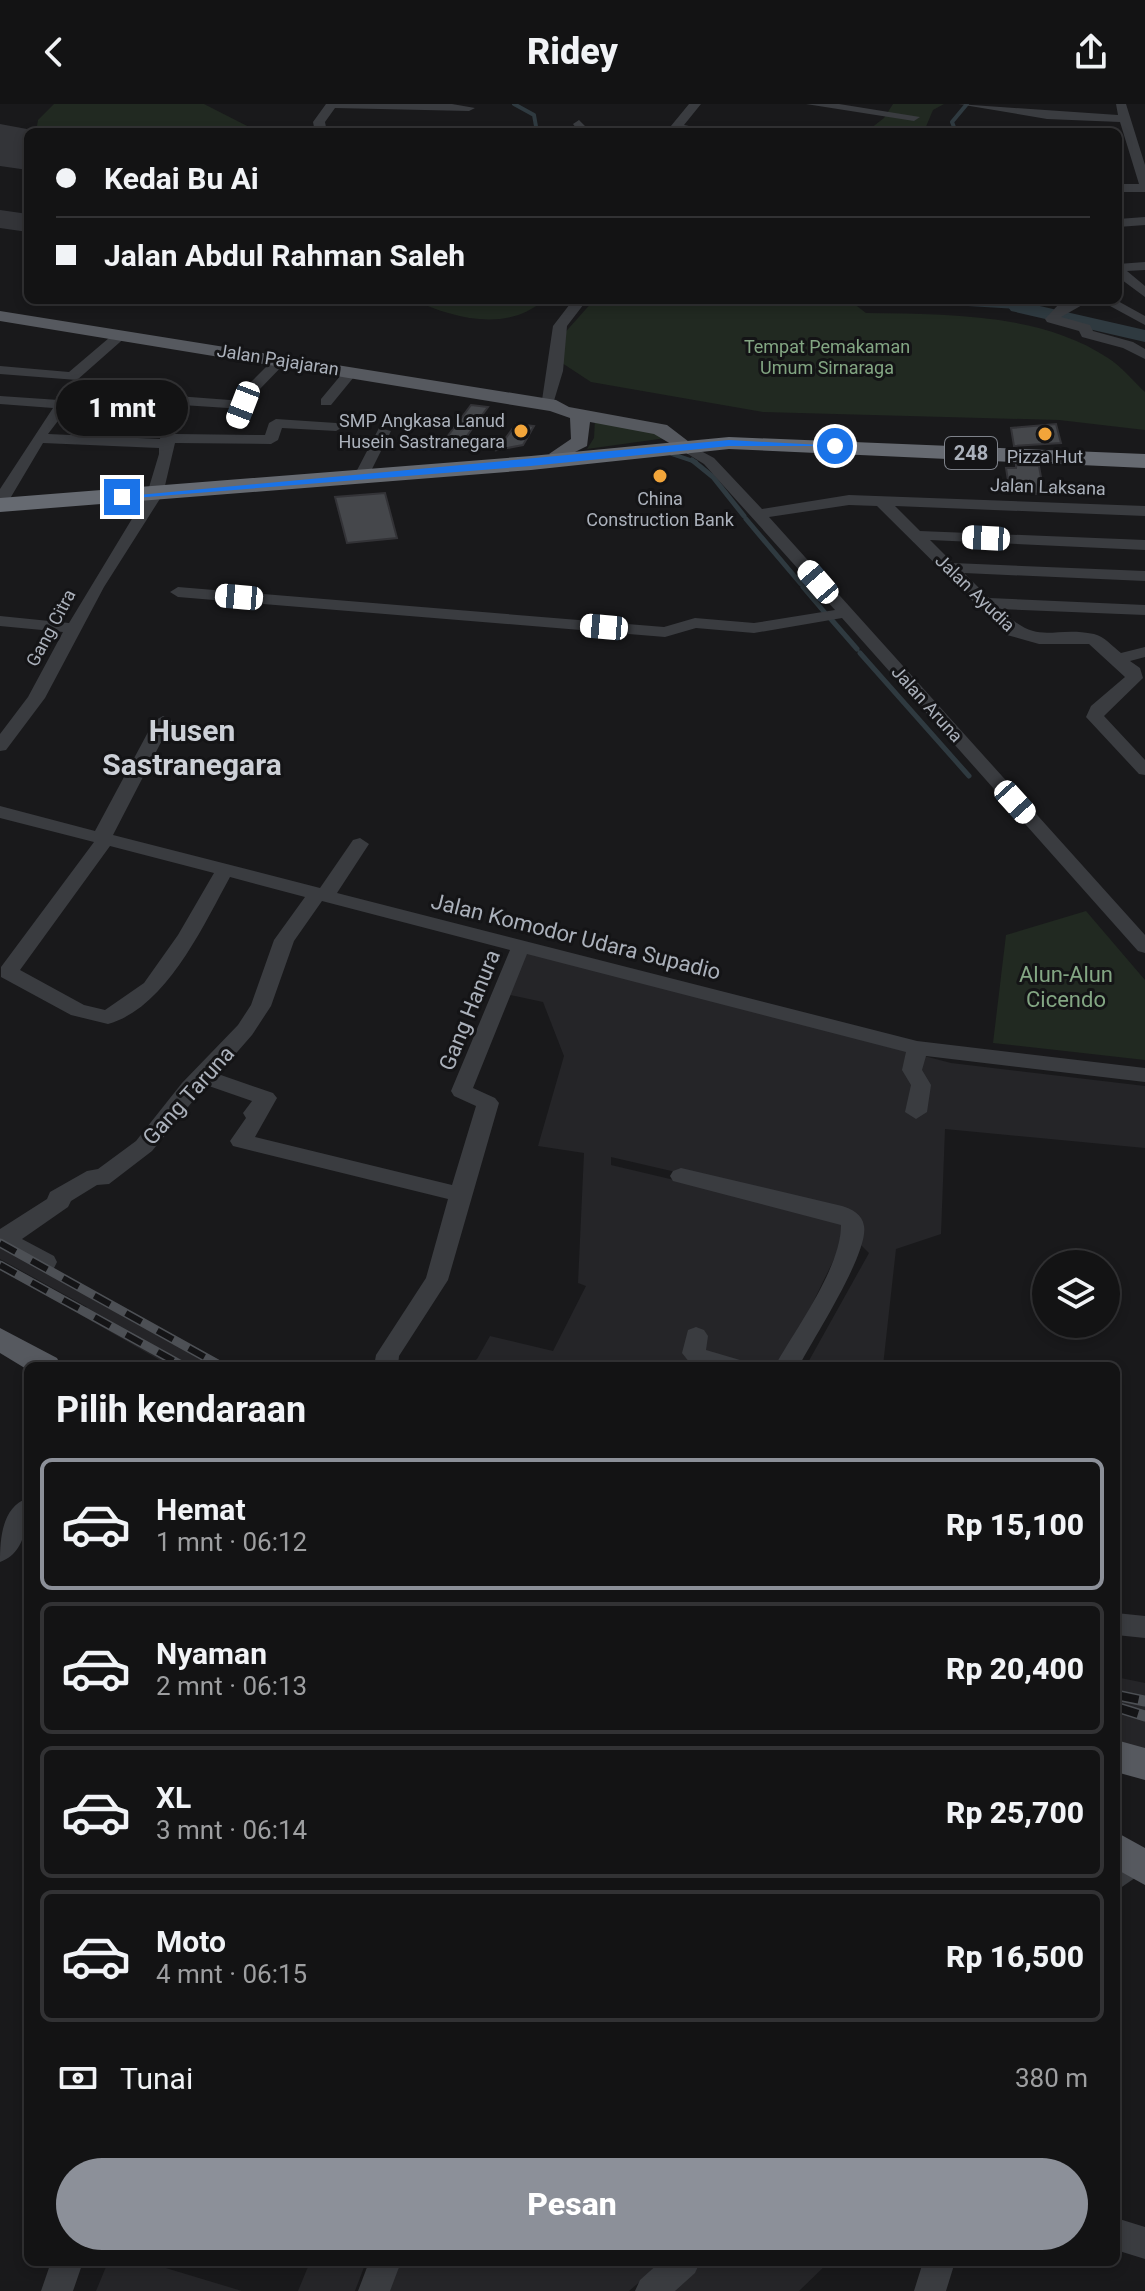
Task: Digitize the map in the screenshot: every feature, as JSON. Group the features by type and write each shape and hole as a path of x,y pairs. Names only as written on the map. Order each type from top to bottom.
{"highway":[{"name":"Jalan Pajajaran","path":"698,447 844,438 1145,454"},
{"name":"Jalan Pajajaran","path":"698,447 783,443 1145,461"},
{"path":"501,463 559,454 698,447"},
{"path":"0,504 155,494 698,447"}],"main road":[{"name":"Jalan Pajajaran","path":"0,316 281,360 318,359 351,372 551,405 578,414 660,429 698,447"},
{"name":"Jalan Pajajaran","path":"551,405 576,405 665,421 698,447"},
{"path":"559,454 580,442 582,424 578,414"},
{"path":"0,1339 39,1362"},
{"path":"1120,1757 1145,1764"},
{"path":"1120,1776 1145,1776"}],"street":[{"path":"320,128 319,122 332,104 469,108"},
{"path":"675,128 695,104"},
{"path":"812,104 914,117"},
{"path":"912,128 920,104"},
{"path":"964,104 1043,114 1124,119"},
{"path":"1036,127 1043,114 1057,104"},
{"path":"1121,104 1126,150 1145,186 1122,188"},
{"path":"1081,117 1081,128"},
{"path":"1122,223 1145,221"},
{"path":"1122,237 1145,235"},
{"path":"1122,269 1145,266"},
{"path":"1122,273 1145,293"},
{"path":"551,405 560,326 577,304"},
{"path":"1077,304 1054,315 1085,328 1087,334 1128,345 1145,355"},
{"path":"1113,304 1145,321"},
{"path":"0,370 72,377 121,335"},
{"path":"38,438 118,444 167,440 241,413 281,360"},
{"path":"326,402 351,372"},
{"path":"0,504 38,438 77,386 124,391 136,386"},
{"path":"0,400 170,412 177,400 241,413 271,440 276,423 336,427"},
{"name":"Gang Citra","path":"0,746 36,698 108,568 155,494 170,412"},
{"path":"362,476 384,431"},
{"name":"Jalan Aruna","path":"698,447 839,612 1143,942"},
{"name":"Jalan Laksana","path":"758,514 835,501 1145,511"},
{"name":"Jalan Ayudia","path":"881,501 1020,636 1093,639 1120,658"},
{"path":"915,535 1145,545"},
{"path":"948,568 1145,576"},
{"path":"178,592 665,632 695,623 754,628 839,612"},
{"path":"984,603 1145,610"},
{"path":"0,621 74,628"},
{"path":"1120,658 1145,652"},
{"path":"1120,658 1134,672 1134,678 1097,710 1095,717 1145,770"},
{"path":"163,721 103,838 21,954 4,970 78,1010 108,1017 151,988 187,937 225,870"},
{"path":"1128,752 1145,739"},
{"name":"Jalan Komodor Udara Supadio","path":"0,812 917,1048 1145,1075"},
{"name":"Gang Taruna","path":"2,1238 60,1201 58,1198 68,1190 95,1176 101,1178 129,1160 189,1088 233,1044 261,1006 284,940 360,844"},
{"name":"Gang Hanura","path":"462,1195 472,1149 488,1103 461,1091 521,946"},
{"path":"916,1112 921,1085 912,1070 917,1048"},
{"path":"203,1076 266,1098 254,1113 258,1117 241,1141 462,1195 437,1280 388,1355 387,1362"},
{"path":"681,1176 842,1214 851,1221 849,1249 789,1362"},
{"path":"2,1238 46,1262"},
{"path":"696,1336 694,1353 717,1362"},
{"path":"0,1551 24,1514"},
{"path":"1120,1624 1145,1627"},
{"path":"1120,2235 1145,2243"},
{"path":"57,2291 66,2266"},
{"path":"374,2291 383,2266"},
{"path":"651,2291 679,2266"},
{"path":"930,2291 938,2266"}],"shaded area":[{"path":"525,952 951,1063 1145,1086 1145,1148 945,1129 941,1234 896,1249 883,1362 808,1362 869,1253 855,1239 856,1214 611,1157 611,1165 843,1220 838,1251 784,1362 472,1362 490,1336 553,1351 586,1286 578,1283 584,1153 538,1146 564,1056 543,1002 506,994"},
{"path":"0,1240 224,1362 163,1362 79,1314 87,1307 0,1259"},
{"path":"1120,1678 1145,1683 1145,1754 1120,1746"},
{"path":"106,2266 159,2266 242,2291 96,2291"},
{"path":"308,2266 364,2266 355,2291 298,2291"},
{"path":"393,2266 658,2266 629,2291 384,2291"},
{"path":"694,2266 825,2266 799,2291 667,2291"}],"green space":[{"path":"54,104 204,104 251,128 37,128 38,120"},
{"path":"893,104 944,104 933,110 925,128 871,128 884,118"},
{"path":"424,304 538,304 513,316 497,319 462,317"},
{"name":"Tempat Pemakaman Umum Sirnaraga","path":"590,304 854,304 866,313 959,316 1023,324 1082,343 1118,366 1145,392 1145,430 1059,420 763,412 591,382 562,363 561,337"},
{"path":"595,419 660,431 666,438 587,449 594,438"},
{"name":"Alun-Alun Cicendo","path":"1086,911 1145,980 1145,1060 993,1043 1006,935"}],"building":[{"path":"471,405 488,407 461,444 444,441"},
{"path":"516,424 534,426 523,445 497,450"},
{"path":"1056,424 1061,443 1014,446 1011,428"},
{"path":"1016,465 1039,466 1044,494 1010,493 1006,468 1016,468"},
{"path":"385,493 397,538 347,543 335,497"}],"waterway":[{"path":"514,104 534,115 536,128"},
{"path":"954,128 952,122 967,104"},
{"path":"968,304 1018,307 1019,304"},
{"path":"1018,307 1145,336"},
{"path":"672,454 693,461"},
{"path":"693,461 713,477 744,516"},
{"path":"746,519 801,584"},
{"path":"803,587 826,614"},
{"path":"830,618 857,649"},
{"path":"860,653 969,776"}],"taxiway":[{"path":"0,219 24,222"}],"runway":[{"path":"0,145 24,148"}],"railway":[{"path":"0,1243 214,1362"},
{"path":"0,1265 176,1362"},
{"path":"1120,1696 1145,1701"},
{"path":"1120,1708 1145,1716"}],"place":[{"name":"SMP Angkasa Lanud Husein Sastranegara","path":"521,431"},
{"name":"Pizza Hut","path":"1045,434"},
{"name":"China Construction Bank","path":"660,476"}],"district":[{"name":"Husen Sastranegara","path":"192,748"}],"route":[{"path":"122,497 501,463 619,456 729,443 835,446"}]}
